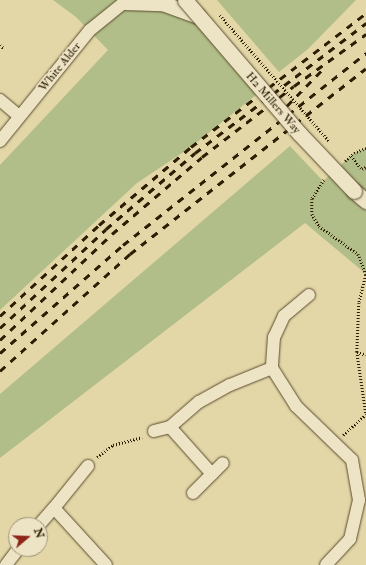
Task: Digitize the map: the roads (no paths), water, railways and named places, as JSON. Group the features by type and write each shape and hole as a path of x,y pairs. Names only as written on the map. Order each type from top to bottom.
{"street":[{"name":"H2 Millers Way","path":"185,0 299,133 366,202"},
{"path":"126,1 162,3 198,16"},
{"name":"White Alder","path":"0,141 90,30 126,1"},
{"path":"0,100 19,116"},
{"path":"309,295 284,316 274,337 272,368 296,406 336,442 352,460 359,500 350,539 326,565"},
{"path":"154,431 170,427 199,402 230,385 272,368"},
{"path":"170,427 212,474"},
{"path":"193,493 223,463"},
{"path":"46,517 88,466"},
{"path":"54,508 106,565"}],"railway":[{"path":"0,316 99,225 191,147 366,13"},
{"path":"0,328 106,229 195,153 366,23"},
{"path":"0,340 112,234 202,157 294,86 366,34"},
{"path":"0,353 123,245 366,53"},
{"path":"0,371 130,254 366,68"},
{"path":"277,116 322,70"}]}
